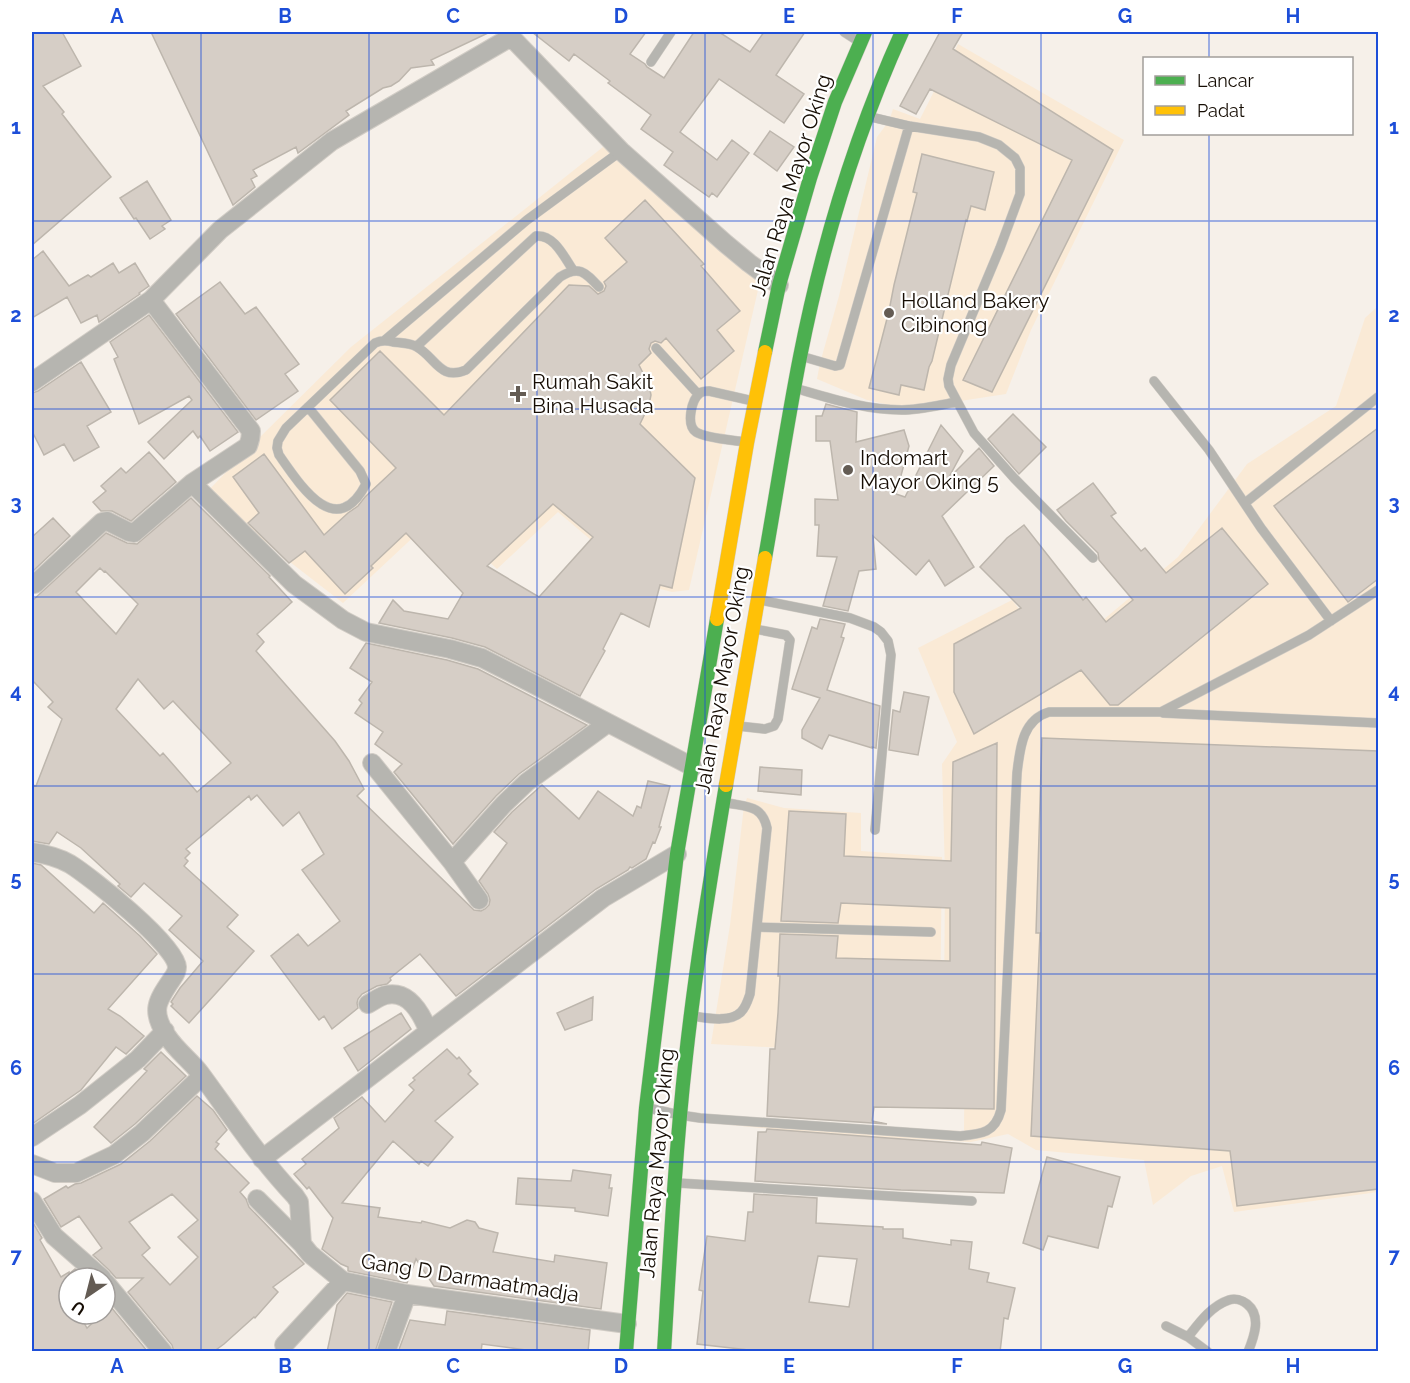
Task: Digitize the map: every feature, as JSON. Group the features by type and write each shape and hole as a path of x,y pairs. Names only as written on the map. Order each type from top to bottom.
{"main road":[{"name":"Jalan Raya Mayor Oking","path":"626,1352 646,1108 677,854 693,767 752,628 800,356 813,296 866,115 902,32"},
{"name":"Jalan Raya Mayor Oking","path":"664,1352 680,1115 691,1016 735,725 722,699 747,443 779,285 835,102 863,37"}],"street":[{"path":"32,382 151,300 220,230 332,141 509,34 621,152 726,244 779,285"},
{"path":"35,584 102,522 107,521 131,533 134,532 192,483 248,446 251,431 151,300"},
{"path":"192,483 294,584 343,620 366,632 482,658 693,767"},
{"path":"452,862 527,782 608,723"},
{"path":"372,763 452,862 479,900"},
{"path":"32,852 51,855 69,863 88,876 165,945 174,957 177,972 157,1004 157,1017 167,1036 193,1063 262,1159 299,1202 302,1244"},
{"path":"262,1159 603,898 677,854"},
{"path":"368,1004 386,995 398,995 413,1003 422,1014 428,1030"},
{"path":"32,1137 80,1105 138,1059 165,1031"},
{"path":"32,1164 55,1173 76,1173 114,1155 142,1133 202,1076"},
{"name":"Gang D Darmaatmadja","path":"257,1199 310,1254 343,1281 407,1294 627,1324"},
{"path":"32,1201 54,1236 88,1266"},
{"path":"284,1346 343,1281"},
{"path":"386,1352 407,1294"},
{"path":"117,1296 163,1352"}],"lane":[{"path":"651,62 671,32"},
{"path":"844,32 863,37"},
{"path":"866,115 909,126 979,137 999,145 1015,158 1020,168 1020,194 951,365 949,386 974,433 1014,478 1094,558"},
{"path":"800,356 835,366 840,364 909,126"},
{"path":"308,407 360,471 366,484 361,495 342,509 331,509 316,501 279,455 277,448 281,434 308,407 375,344 385,340 527,220 621,152"},
{"path":"417,346 536,236 543,235 550,239 573,270"},
{"path":"385,340 417,346 442,370 453,373 466,370 560,277 573,270 578,270 587,274 599,287"},
{"path":"656,348 698,394"},
{"path":"1154,381 1209,450 1262,528 1331,621"},
{"path":"795,388 872,408 911,410 957,402"},
{"path":"747,443 699,434 692,429 690,423 693,402 698,394 709,390 756,401"},
{"path":"1245,503 1378,397"},
{"path":"1161,712 1309,635 1378,590"},
{"path":"757,600 850,618 874,627 888,641 891,655 875,830"},
{"path":"735,725 765,729 774,726 778,719 790,640 786,635 752,628"},
{"path":"646,1108 712,1119 960,1136 981,1134 997,1122 1000,1110 1017,773 1019,755 1026,732 1036,718 1049,712 1161,712 1378,723"},
{"path":"691,1016 716,1019 730,1017 742,1012 750,994 767,828 766,822 756,809 722,802"},
{"path":"757,927 931,932"},
{"path":"675,1183 972,1201"},
{"path":"1188,1337 1211,1311 1229,1300 1237,1299 1243,1301 1254,1311 1254,1336 1248,1352"},
{"path":"1166,1326 1188,1337 1208,1352"}],"shaded area":[{"path":"958,44 1124,140 1031,330 1006,394 908,409 867,400 817,379 877,137 889,121 893,109 920,119"},
{"name":"Rumah Sakit Bina Husada","path":"603,147 761,277 689,590 672,592 644,585 558,512 497,569 438,514 343,603 206,493 351,347"},
{"path":"1378,306 1378,1192 1234,1212 1222,1166 1191,1176 1153,1205 1144,1160 1036,1150 1008,1134 971,1142 823,1134 700,1122 964,1131 965,1014 944,1011 945,874 942,764 957,742 918,648 1012,600 1058,658 1178,557 1247,464 1336,406 1365,318"},
{"path":"747,798 784,808 861,813 861,851 942,857 940,1011 857,1052 711,1044 730,925 744,806"}],"building":[{"path":"32,32 62,32 81,66 43,86 111,177 32,245"},
{"path":"151,32 490,32 431,60 434,65 411,68 399,81 346,111 349,115 298,153 296,147 253,170 257,176 251,179 255,187 233,205"},
{"path":"532,32 646,32 630,54 664,78 694,32 719,32 750,52 764,32 805,32 776,75 804,94 784,123 719,79 680,132 717,160 732,140 749,153 717,197 712,193 709,197 664,165 673,152 641,129 651,115 574,54 569,61"},
{"path":"940,32 963,32 953,49 1113,150 992,392 963,380 1072,160 930,89 916,114 900,106"},
{"path":"770,131 794,147 777,171 754,154"},
{"path":"922,154 994,172 985,210 971,206 966,220 924,390 901,385 899,395 869,388 917,193 913,192"},
{"path":"147,181 171,220 162,226 165,229 150,239 120,198"},
{"path":"645,200 704,264 701,266 740,311 717,330 734,351 701,379 666,338 661,343 655,341 651,343 649,349 651,353 639,365 649,385 651,395 640,424 695,478 672,588 660,585 649,627 621,613 603,649 605,651 580,696 485,647 379,623 393,600 404,611 448,619 463,593 406,533 345,594 305,551 289,563 248,523 259,513 233,477 264,454 324,535 358,506 396,468 330,400 380,351 444,415 569,285 589,286 598,294 604,291 606,286 604,282 627,262 605,238","holes":["553,504 593,537 539,597 487,566"]},
{"path":"43,251 69,286 88,275 91,277 113,263 119,273 135,263 149,286 99,322 97,315 81,323 67,297 32,318 32,260"},
{"path":"220,282 245,314 256,307 299,364 285,374 298,391 256,420 176,314"},
{"path":"149,315 238,432 210,451 200,436 198,438 193,431 164,459 148,442 192,400 189,396 139,424 114,359 118,357 110,342"},
{"path":"81,362 111,412 87,426 99,447 74,461 64,444 44,455 32,431 32,393"},
{"path":"826,404 857,412 856,442 904,430 909,446 896,494 905,497 941,425 963,451 948,479 979,448 994,466 942,516 974,567 945,586 929,560 916,575 873,536 876,569 859,571 848,611 823,606 837,557 817,556 819,525 815,525 815,499 838,500 830,441 816,441 816,416 822,416"},
{"path":"1013,414 1046,447 1019,474 988,439"},
{"path":"1378,428 1378,579 1348,602 1274,506"},
{"path":"149,452 176,482 131,521 112,511 101,511 93,502 106,491 101,486 121,468 126,473"},
{"path":"1093,483 1116,513 1111,516 1141,551 1145,548 1166,573 1222,528 1268,584 1118,705 1110,705 1081,670 974,734 954,692 954,644 1021,608 980,567 1007,538 1024,525 1083,600 1086,597 1106,622 1133,600 1099,560 1098,553 1057,510"},
{"path":"191,498 270,576 292,602 257,634 264,642 256,651 335,741 349,761 364,789 357,796 474,910 481,911 489,905 488,894 479,881 507,843 494,832 542,785 579,819 598,791 633,816 637,806 641,808 648,781 670,786 659,827 661,827 646,859 596,889 456,996 420,954 390,978 387,984 377,986 362,994 358,999 358,1008 332,1029 324,1016 319,1020 271,956 298,934 308,946 340,921 302,870 324,854 299,812 283,826 257,795 251,800 249,796 186,849 190,853 185,858 188,861 184,866 238,915 227,927 254,951 189,1023 171,1006 173,1004 171,1002 203,961 169,930 182,916 144,883 131,897 81,848 57,832 49,844 32,841 32,785 36,786 62,719 48,707 53,702 32,680 32,601 106,533 127,543 137,544","holes":["100,568 138,604 116,634 76,592","138,679 164,709 173,701 231,763 197,792 163,753 160,756 116,709"]},
{"path":"53,518 70,536 32,572 32,537"},
{"path":"820,619 845,624 841,637 844,638 827,690 880,706 876,748 829,735 822,749 802,738 802,730 820,698 792,689 812,627 817,629"},
{"path":"366,643 478,669 587,725 519,774 453,844 394,772 402,764 375,744 383,732 355,713 362,703 359,700 372,682 350,668"},
{"path":"904,692 929,697 918,755 889,750 893,710 900,712"},
{"path":"1042,738 1378,751 1378,1189 1237,1206 1230,1151 1031,1136 1040,933 1036,933"},
{"path":"997,743 994,1109 874,1107 872,1121 887,1124 767,1116 770,1049 775,1049 778,1013 780,934 838,936 836,958 950,961 950,908 841,903 838,923 781,921 789,811 846,814 844,856 951,861 953,762"},
{"path":"760,767 802,770 801,795 758,791"},
{"path":"32,863 41,865 94,913 103,903 157,954 108,1009 144,1036 126,1054 116,1047 81,1090 32,1124"},
{"path":"593,997 592,1020 565,1030 557,1013"},
{"path":"401,1013 411,1029 358,1071 344,1048"},
{"path":"447,1049 457,1059 459,1057 471,1071 468,1074 478,1084 435,1121 453,1137 428,1166 421,1161 419,1164 393,1141 342,1203 380,1208 378,1217 421,1223 422,1221 450,1228 467,1220 475,1222 479,1228 498,1233 493,1252 554,1262 555,1255 607,1263 601,1309 434,1286 416,1259 407,1283 348,1271 348,1267 322,1249 333,1218 309,1187 307,1189 294,1174 306,1164 302,1159 339,1128 334,1118 362,1097 385,1122 414,1090 409,1085 415,1080 413,1078"},
{"path":"161,1052 186,1076 135,1124 111,1143 94,1127 147,1071 144,1069"},
{"path":"197,1096 213,1110 227,1130 216,1142 219,1144 215,1149 249,1183 240,1192 249,1207 304,1264 273,1287 278,1292 255,1318 213,1352 174,1352 172,1345 128,1292 143,1278 117,1278 117,1266 105,1266 93,1255 102,1248 79,1216 61,1227 44,1199 66,1186 68,1188 81,1183 121,1164 150,1141","holes":["172,1194 198,1220 178,1237 198,1257 170,1285 142,1255 150,1248 129,1222"]},
{"path":"767,1129 981,1145 982,1142 1012,1148 1004,1193 901,1190 755,1181 758,1132 766,1132"},
{"path":"1047,1157 1120,1177 1112,1207 1108,1206 1098,1248 1048,1236 1043,1250 1023,1243"},
{"path":"573,1170 611,1175 609,1188 612,1188 608,1216 575,1211 575,1208 516,1204 518,1178 571,1181"},
{"path":"754,1194 817,1198 816,1223 903,1229 903,1238 951,1245 951,1240 972,1242 969,1269 989,1273 987,1282 1015,1288 1008,1319 1004,1318 1000,1352 767,1352 697,1344 703,1291 699,1290 707,1236 745,1241 748,1212 753,1212","holes":["818,1256 857,1259 849,1307 809,1302"]},
{"path":"32,1221 57,1270 57,1326 86,1326 87,1328 89,1326 117,1326 117,1314 148,1352 32,1352"},
{"path":"347,1293 392,1302 375,1352 327,1352 337,1305"},
{"path":"447,1311 590,1330 588,1352 540,1352 482,1344 481,1352 398,1352 410,1320 445,1325"}],"traffic: fast":[{"path":"765,352 779,285 810,178 835,102 865,32"},
{"path":"765,558 795,382 819,274 855,151 902,32"},
{"path":"626,1352 646,1108 677,854 717,619"},
{"path":"664,1352 686,1056 709,886 726,785"}],"traffic: slow":[{"path":"717,619 765,352"},
{"path":"726,785 765,558"}],"place":[{"name":"Holland Bakery Cibinong","path":"889,313"},
{"name":"Rumah Sakit Bina Husada","path":"518,394"},
{"name":"Indomart Mayor Oking 5","path":"848,470"}]}
